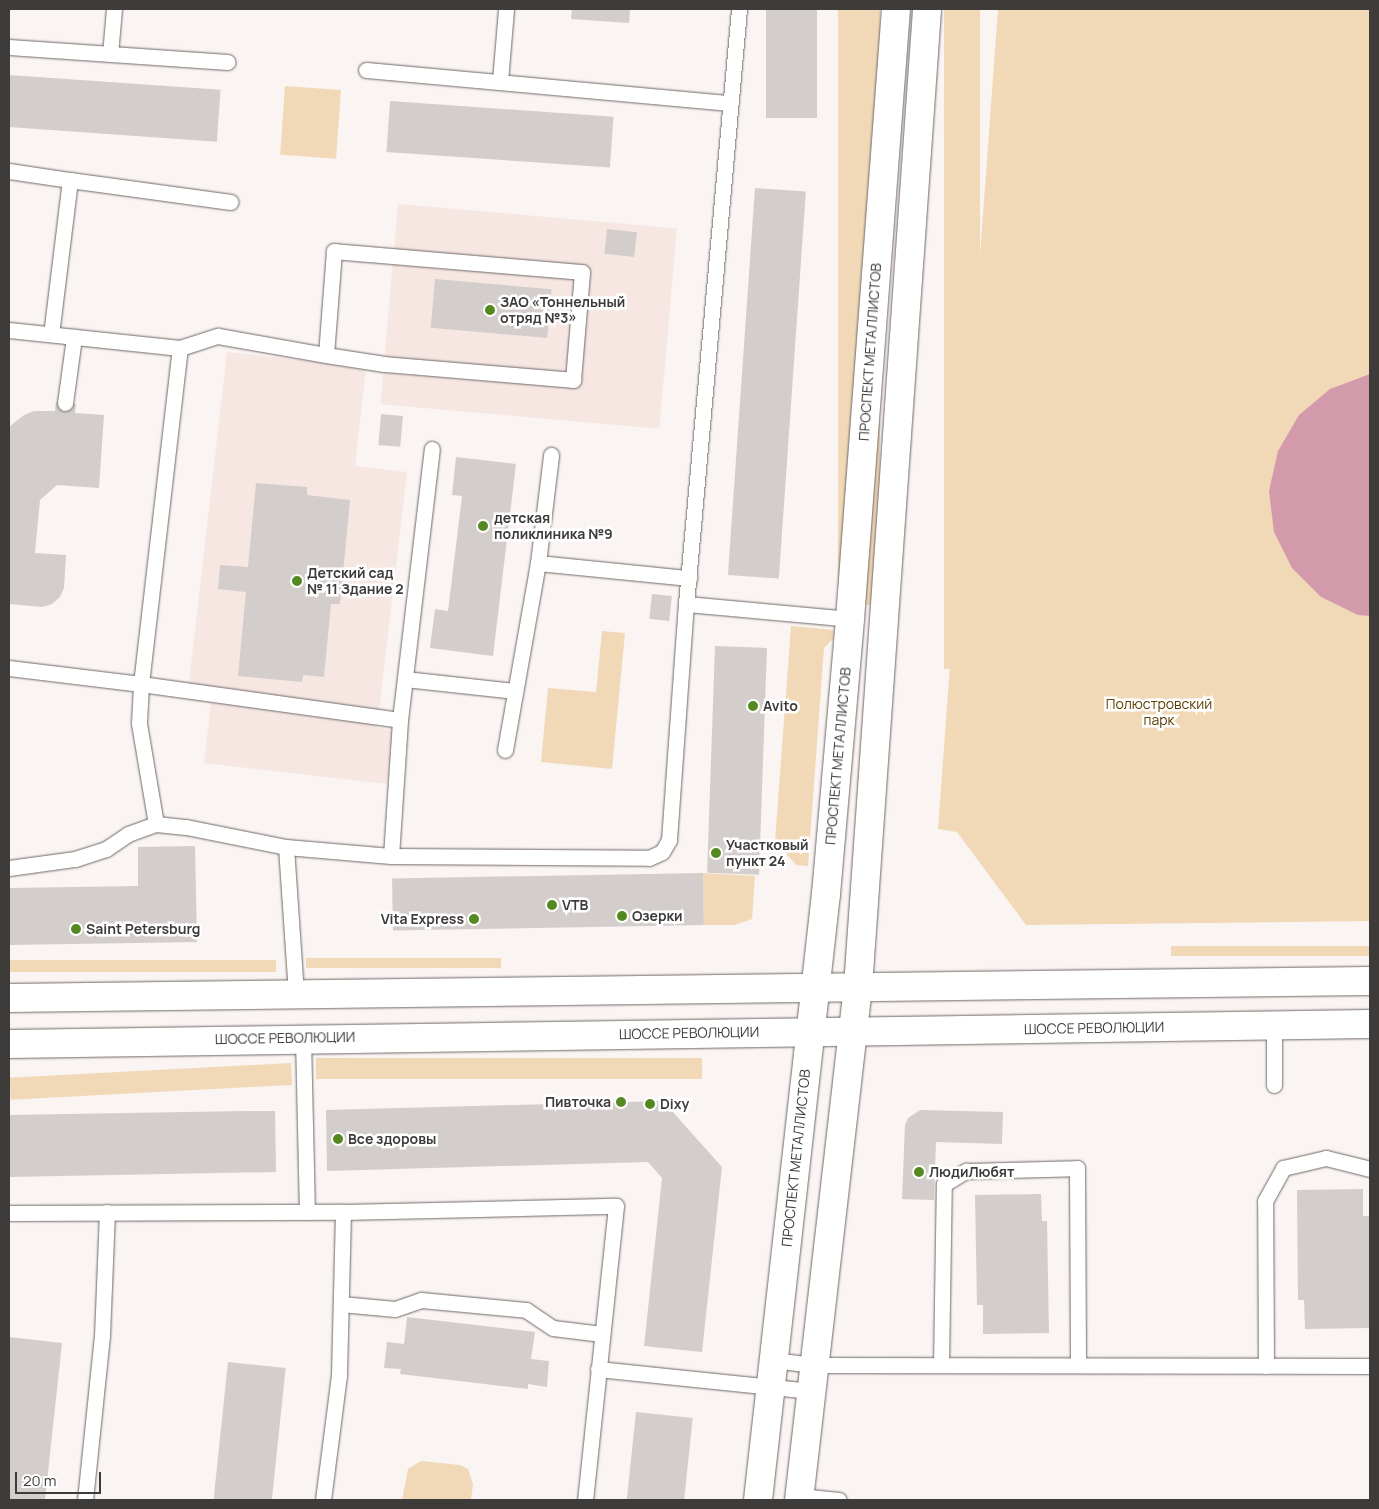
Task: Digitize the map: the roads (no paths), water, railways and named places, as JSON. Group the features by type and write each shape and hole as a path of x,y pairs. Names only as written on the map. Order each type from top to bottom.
{"street":[{"name":"ПРОСПЕКТ МЕТАЛЛИСТОВ","path":"758,1500 826,894 850,619 896,9"},
{"path":"799,1498 858,987 927,9"},
{"path":"9,998 1370,981"},
{"name":"ШОССЕ РЕВОЛЮЦИИ","path":"9,1044 302,1038 1370,1024"}],"lane":[{"path":"110,54 114,9"},
{"path":"500,81 506,9"},
{"path":"9,868 75,859 106,848 128,834 156,824 186,827 286,847 391,856 648,858 662,852 669,840 686,604 739,9"},
{"path":"9,47 227,62"},
{"path":"366,70 731,103"},
{"path":"9,172 231,202"},
{"path":"51,334 70,180"},
{"path":"9,330 180,348 218,336 326,355 384,364 574,380 582,272 334,251 326,355"},
{"path":"65,403 74,336"},
{"path":"156,824 139,723 141,684 180,348"},
{"path":"391,856 400,720 432,449"},
{"path":"505,750 538,563 551,455"},
{"path":"538,563 689,578"},
{"path":"686,604 850,619"},
{"path":"9,668 141,684 400,720"},
{"path":"405,679 515,691"},
{"path":"286,847 296,995"},
{"path":"1274,1026 1274,1085"},
{"path":"302,1038 307,1212"},
{"path":"1266,1366 1265,1201 1283,1168 1326,1158 1370,1169"},
{"path":"941,1366 944,1184 966,1171 1077,1168 1078,1366"},
{"path":"9,1213 343,1212 616,1206 585,1500"},
{"path":"85,1500 102,1336 106,1212"},
{"path":"323,1500 340,1375 343,1212"},
{"path":"341,1304 395,1309 421,1300 526,1310 553,1328 602,1334"},
{"path":"774,1360 813,1378"},
{"path":"598,1369 770,1387 813,1378 941,1366 1370,1366"},
{"path":"799,1498 839,1500"}],"place":[{"name":"ЗАО «Тоннельный отряд №3»","path":"490,310"},
{"name":"детская поликлиника №9","path":"483,526"},
{"name":"Детский сад № 11 Здание 2","path":"297,581"},
{"name":"Avito","path":"753,706"},
{"name":"Участковый пункт 24","path":"716,853"},
{"name":"VTB","path":"552,905"},
{"name":"Озерки","path":"622,916"},
{"name":"Vita Express","path":"474,919"},
{"name":"Saint Petersburg","path":"76,929"},
{"name":"Пивточка","path":"621,1102"},
{"name":"Dixy","path":"650,1104"},
{"name":"Все здоровы","path":"338,1139"},
{"name":"ЛюдиЛюбят","path":"919,1172"}],"park label":[{"name":"Полюстровский парк","path":"1159,712"}]}
